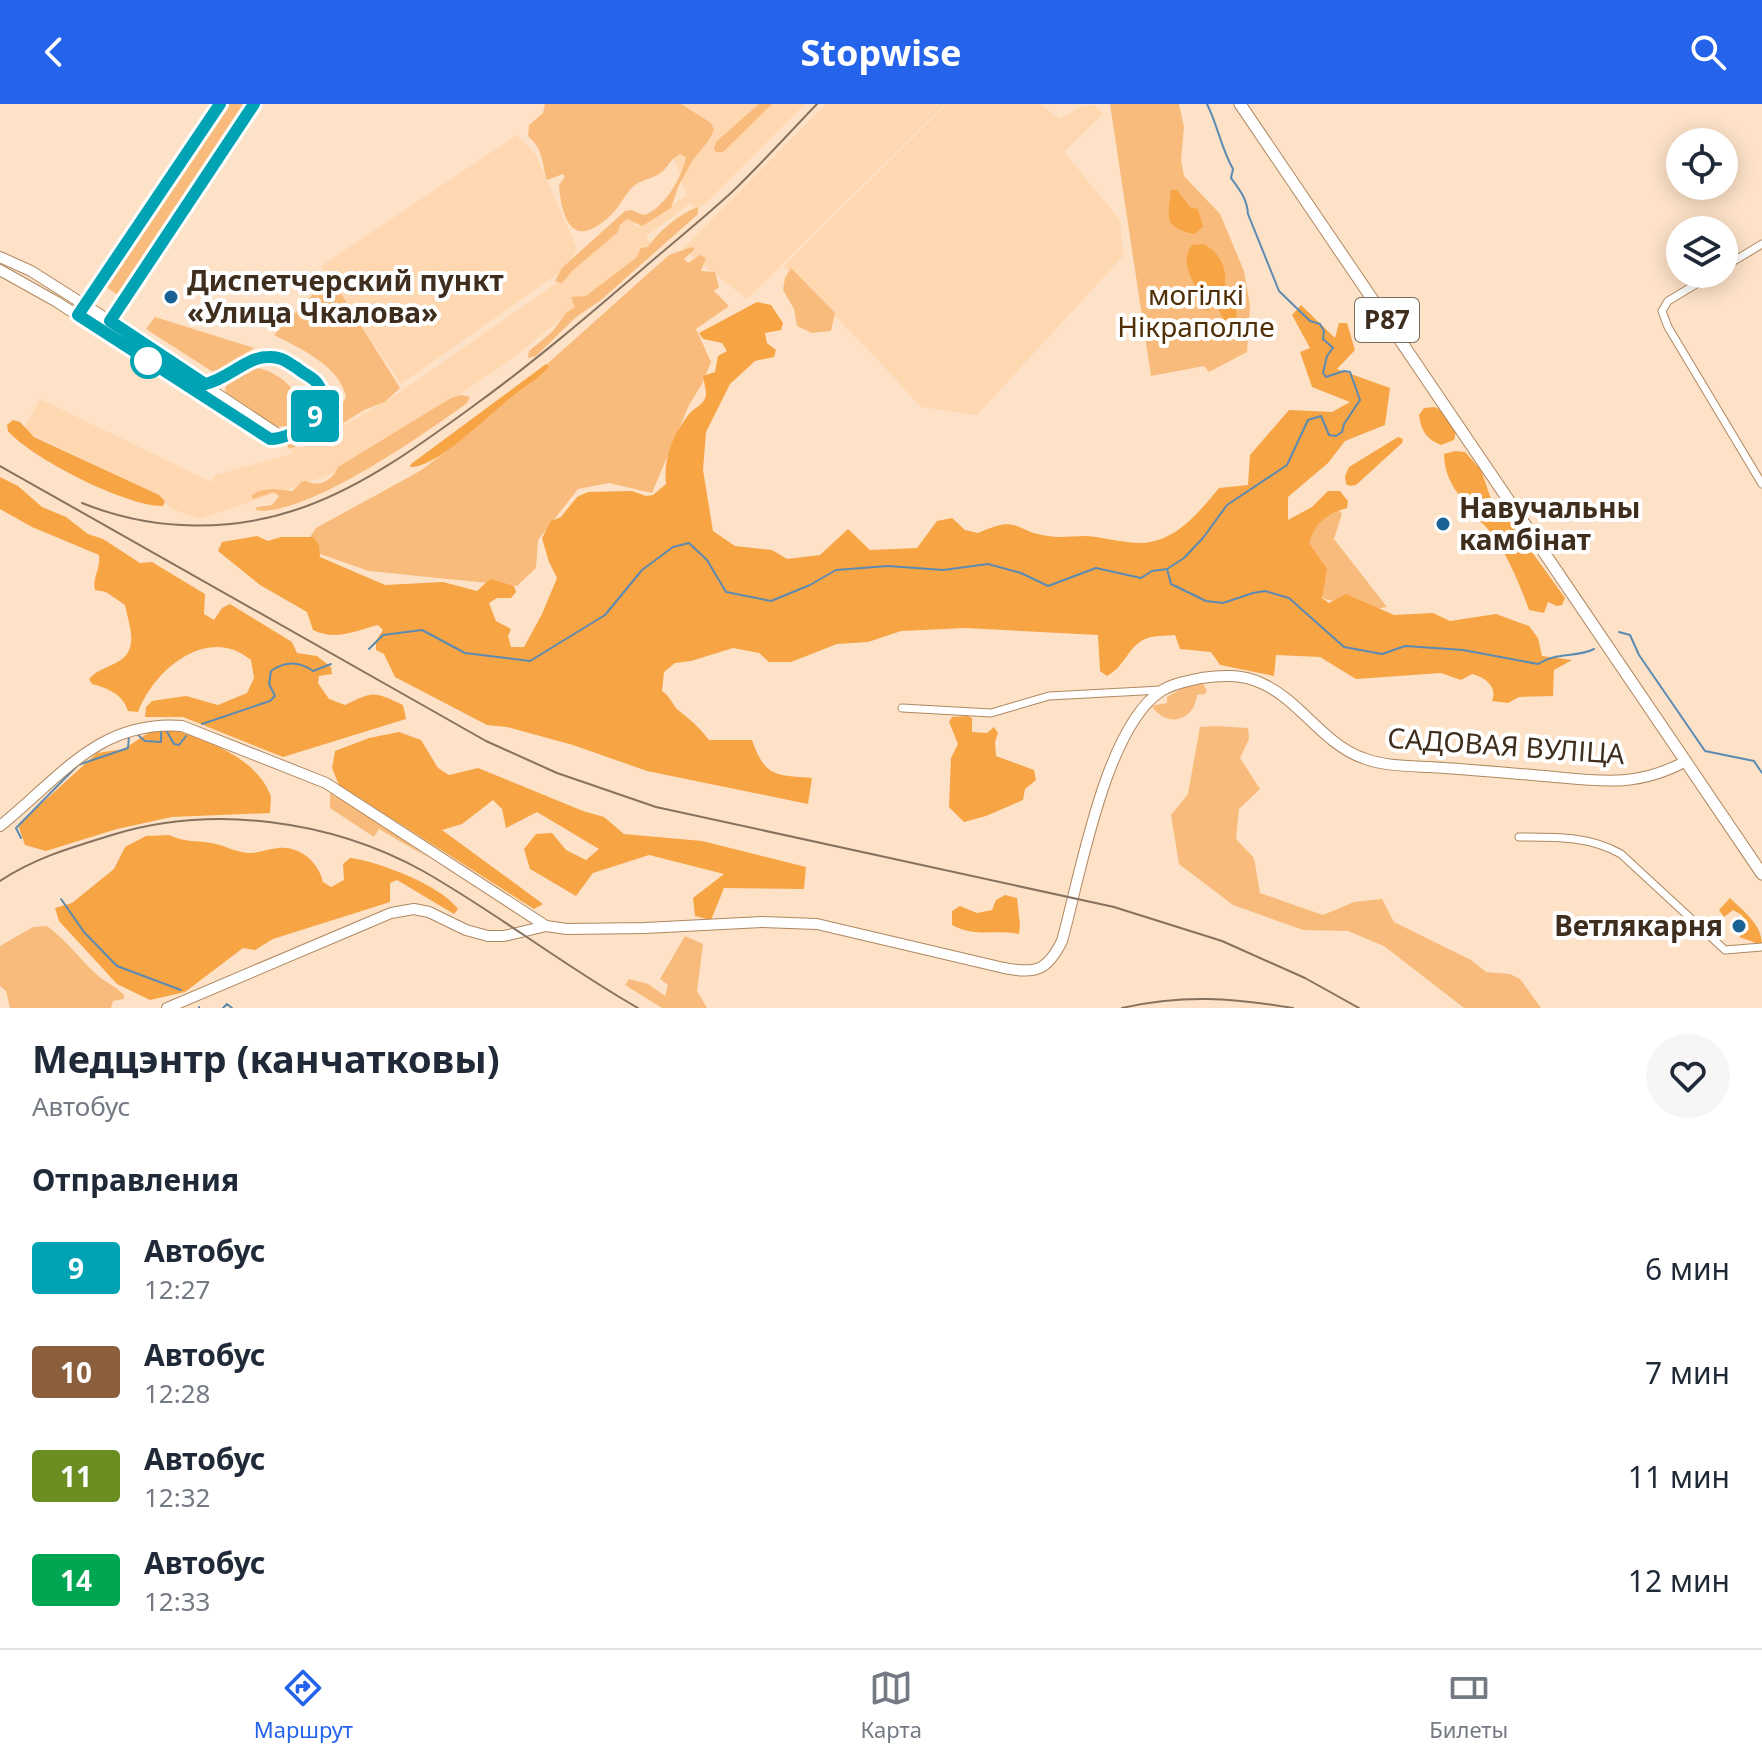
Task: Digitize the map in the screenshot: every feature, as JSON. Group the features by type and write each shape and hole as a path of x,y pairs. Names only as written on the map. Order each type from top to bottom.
{"main road":[{"name":"Р87","path":"1240,104 1762,874"}],"street":[{"path":"78,315 220,104"},
{"path":"103,332 254,104"},
{"path":"1738,259 1762,244"},
{"path":"0,257 31,271 85,304 285,437"},
{"path":"0,270 78,315 270,439 285,437 310,422 321,409 322,396 317,383 283,358 257,359 227,377 205,384"},
{"path":"1690,288 1668,301 1662,311 1668,327 1762,484"},
{"name":"САДОВАЯ ВУЛІЦА","path":"902,708 991,713 1049,696 1163,690 1213,676 1246,678 1279,692 1350,752 1364,759 1403,765 1626,781 1665,773 1686,761"},
{"name":"САДОВАЯ ВУЛІЦА","path":"546,926 567,929 762,922 817,924 1019,971 1045,967 1054,958 1062,941 1097,812 1117,752 1142,709 1163,690"},
{"path":"0,826 82,755 107,739 134,728 157,724 182,726 326,783 546,926"},
{"path":"1519,837 1570,837 1607,846 1621,854 1725,950 1762,947"},
{"path":"167,1008 391,913 414,909 429,912 466,930 488,936 504,936 546,926"}],"shaded area":[{"path":"654,104 805,104 704,205 694,208 691,203 646,236 651,245 513,358 399,436 332,474 200,519 170,508 162,497 23,430 40,399 211,482 215,475 291,454 291,450 302,446 305,448 390,399 551,287 620,228 619,223 628,216 638,228 687,195"},
{"path":"826,104 945,104 747,299 683,249"},
{"path":"947,104 1040,104 1059,119 1081,107 1095,105 1103,114 1064,152 1120,220 1123,256 977,415 921,407 784,266"},
{"path":"517,135 536,155 577,249 567,267 401,384 321,266"},
{"path":"1171,190 1177,190 1190,207 1198,209 1203,227 1194,234 1172,225 1169,215"},
{"path":"1204,244 1216,253 1223,264 1224,292 1235,307 1236,318 1225,320 1212,289 1206,292 1209,311 1201,309 1187,261 1192,245"},
{"path":"757,302 771,305 783,323 781,330 765,333 767,343 776,350 774,357 755,361 730,384 706,432 703,470 713,531 735,546 772,550 787,559 820,555 848,529 870,550 917,548 937,521 952,518 965,530 978,533 1009,524 1053,537 1085,536 1141,543 1165,537 1186,524 1219,488 1248,485 1250,455 1289,410 1332,412 1350,402 1312,387 1300,352 1310,348 1292,315 1301,305 1335,338 1339,323 1347,323 1355,350 1337,369 1390,388 1385,425 1345,441 1328,463 1288,497 1288,520 1312,507 1328,491 1340,491 1348,501 1347,508 1333,513 1319,524 1309,543 1327,569 1322,598 1329,603 1346,594 1394,615 1433,613 1450,621 1496,614 1529,626 1538,638 1542,656 1572,660 1554,670 1553,696 1519,697 1508,703 1492,701 1492,687 1472,674 1461,680 1441,673 1356,679 1320,657 1276,655 1274,676 1220,665 1211,652 1180,649 1175,635 1143,640 1107,676 1100,671 1098,635 966,628 901,631 868,642 837,644 791,662 769,662 759,653 733,648 675,663 664,672 662,691 709,740 752,740 762,761 773,772 812,778 808,804 647,771 573,745 507,727 487,725 395,677 384,654 376,650 376,641 383,630 378,625 337,635 313,630 307,612 260,585 218,551 222,542 257,536 268,541 281,537 313,537 319,545 320,557 385,585 443,582 477,591 490,579 514,586 516,592 511,598 497,598 489,603 496,621 511,629 508,636 511,647 524,647 557,578 542,538 551,521 561,517 577,497 588,492 632,491 646,496 653,495 666,484 666,465 674,438 689,414 705,398 703,376 715,372 718,356 727,351 722,343 703,339 699,333"},
{"path":"546,364 549,367 541,375 464,438 435,459 410,467 411,464"},
{"path":"1424,408 1442,410 1456,432 1454,440 1441,445 1428,437 1419,415"},
{"path":"13,420 20,422 34,437 159,495 165,501 163,506 104,490 58,467 8,431 7,425"},
{"path":"1398,437 1403,439 1402,443 1356,485 1346,484 1349,467"},
{"path":"1465,452 1481,470 1491,499 1477,507 1463,499 1449,478 1444,454"},
{"path":"0,477 88,534 103,539 140,563 152,562 205,594 204,614 214,620 222,608 230,604 292,642 297,653 317,656 331,667 332,674 319,676 318,683 329,699 345,705 368,695 379,695 403,705 406,719 283,757 183,717 145,717 146,707 152,701 186,696 218,705 247,693 254,678 251,660 234,650 217,647 184,656 156,681 138,712 128,711 118,696 92,684 89,679 122,659 131,641 125,605 106,592 95,590 99,555 32,527 0,509"},
{"path":"1496,502 1565,598 1562,605 1548,602 1544,613 1529,610 1501,547 1476,518 1479,511"},
{"path":"952,717 972,718 972,732 987,733 994,727 998,733 996,756 1034,770 1036,780 1025,789 1023,800 964,822 949,807 951,758 958,744 949,722"},
{"path":"167,727 226,750 252,768 270,794 270,813 172,817 117,829 46,851 25,845 18,825 97,753 124,749 148,733"},
{"path":"399,732 421,740 438,768 449,775 478,768 604,817 624,834 702,841 806,867 804,889 724,888 711,920 695,916 693,898 724,874 649,855 593,873 576,896 530,869 524,849 536,834 552,833 566,850 586,860 599,849 537,812 506,828 502,809 493,800 462,824 442,830 543,904 534,909 339,785 332,768 335,751 369,738"},
{"path":"169,835 248,853 294,849 313,862 323,882 331,887 344,880 343,864 350,858 362,860 392,869 424,884 450,900 458,909 454,914 397,880 390,883 390,902 273,939 255,950 243,948 185,992 150,1000 117,984 59,921 55,908 72,903 114,869 125,847 146,836"},
{"path":"1005,895 1017,898 1019,934 969,931 952,925 952,911 960,906 977,913 992,910 996,900"},
{"path":"1730,898 1756,925 1762,945 1739,937 1749,929 1742,915 1733,910 1724,917 1719,910"}],"green space":[{"path":"225,104 245,104 118,295 104,286"},
{"path":"545,104 681,104 711,123 714,130 692,161 671,208 642,226 627,219 618,232 562,283 555,281 562,268 625,211 632,210 643,215 665,200 681,174 686,157 680,154 660,173 635,185 599,225 579,231 572,227 563,210 559,185 565,177 563,174 547,180 540,152 528,136 529,125 543,113"},
{"path":"759,104 772,104 723,152 716,152 716,142"},
{"name":"могілкі Нікраполле","path":"1110,104 1179,104 1184,127 1181,160 1184,176 1220,214 1244,271 1250,306 1247,352 1209,372 1204,366 1151,376"},
{"path":"698,207 698,214 601,300 576,317 536,356 528,358 529,351 575,307 571,297 586,296 636,258 641,248 648,247 670,224"},
{"path":"692,247 695,249 684,259 688,263 700,255 706,258 701,271 715,272 719,287 714,291 729,306 696,329 711,362 689,405 652,493 609,483 578,489 538,540 536,568 517,586 369,571 320,554 308,540 316,528 420,471 470,433 669,255"},
{"path":"791,268 835,313 831,331 812,333 797,326 794,309 783,290"},
{"path":"330,276 400,388 385,402 364,410 305,447 303,444 289,449 287,444 336,416 346,397 328,367 274,335"},
{"path":"155,317 254,348 213,372 146,329"},
{"path":"256,368 271,372 286,382 297,396 301,410 288,426 276,427 225,392 226,385"},
{"path":"462,395 470,397 467,403 364,471 303,501 276,509 255,510 272,505 279,496 274,492 253,499 251,496 256,493 271,489 293,491 306,481 316,484 325,482 338,467 451,398"},
{"path":"1331,501 1342,514 1334,539 1387,607 1376,609 1324,599 1295,550"},
{"path":"1203,684 1207,691 1205,694 1197,695 1191,711 1179,719 1165,717 1152,706 1167,703 1167,697 1186,686"},
{"path":"1200,727 1248,728 1249,739 1240,758 1260,789 1239,809 1236,839 1254,858 1260,893 1323,915 1354,902 1382,899 1394,922 1471,960 1486,972 1510,974 1520,979 1541,1008 1464,1008 1384,946 1348,931 1303,930 1233,905 1179,864 1171,815 1188,794"},
{"path":"330,793 375,819 427,857 379,829 374,837 330,808"},
{"path":"47,926 98,976 121,992 124,999 113,1001 111,1008 10,1008 6,991 0,986 0,946 33,927"},
{"path":"685,936 703,944 697,991 707,1008 662,1008 625,985 629,979 648,984 665,996 668,985 660,979"}],"waterway":[{"path":"369,649 383,635 422,630 465,653 530,661 605,615 642,570 673,547 689,543 707,560 726,592 771,601 836,570 888,566 943,570 988,564 1021,573 1048,586 1096,568 1141,578 1152,571 1167,569 1184,558 1227,505 1287,465 1308,420 1321,416 1329,435 1336,436 1342,432 1360,400 1350,372 1326,377 1323,373 1327,356 1333,348 1323,339 1324,331 1320,324 1310,321 1279,291 1245,199 1231,178 1233,169 1207,104"},
{"path":"1167,569 1171,584 1206,601 1223,603 1265,591 1289,598 1344,647 1382,654 1405,646 1463,650 1538,664 1594,649"},
{"path":"1619,632 1630,635 1639,655 1705,751 1754,761 1762,773"},
{"path":"202,724 270,701 275,696 269,684 271,671 282,665 302,665 313,671 331,664"},
{"path":"166,730 174,744 179,745 186,736"},
{"path":"137,734 145,741 161,742 161,732"},
{"path":"21,838 16,828 78,765 128,748 129,736"},
{"path":"61,899 84,932 117,966 181,990"},
{"path":"223,1008 227,1004 232,1008"}],"railway":[{"path":"82,503 137,520 194,526 223,525 279,515 351,486 433,435 560,338 733,191 817,104"},
{"path":"0,466 486,741 557,773 656,807 1114,907 1222,941 1305,978 1359,1008"},
{"path":"0,881 54,854 151,826 190,820 231,819 311,829 350,840 423,871 638,1008"},
{"path":"1122,1008 1187,999 1293,1008"}],"bus line":[{"name":"9","path":"220,104 78,315 270,439 279,439 310,422 321,409 322,396 317,383 283,358 257,359 227,377 205,384 110,321 254,104"}],"place":[{"name":"Диспетчерский пункт «Улица Чкалова»","path":"171,297"},
{"name":"Навучальны камбінат","path":"1443,524"},
{"name":"Ветлякарня","path":"1739,926"}]}
